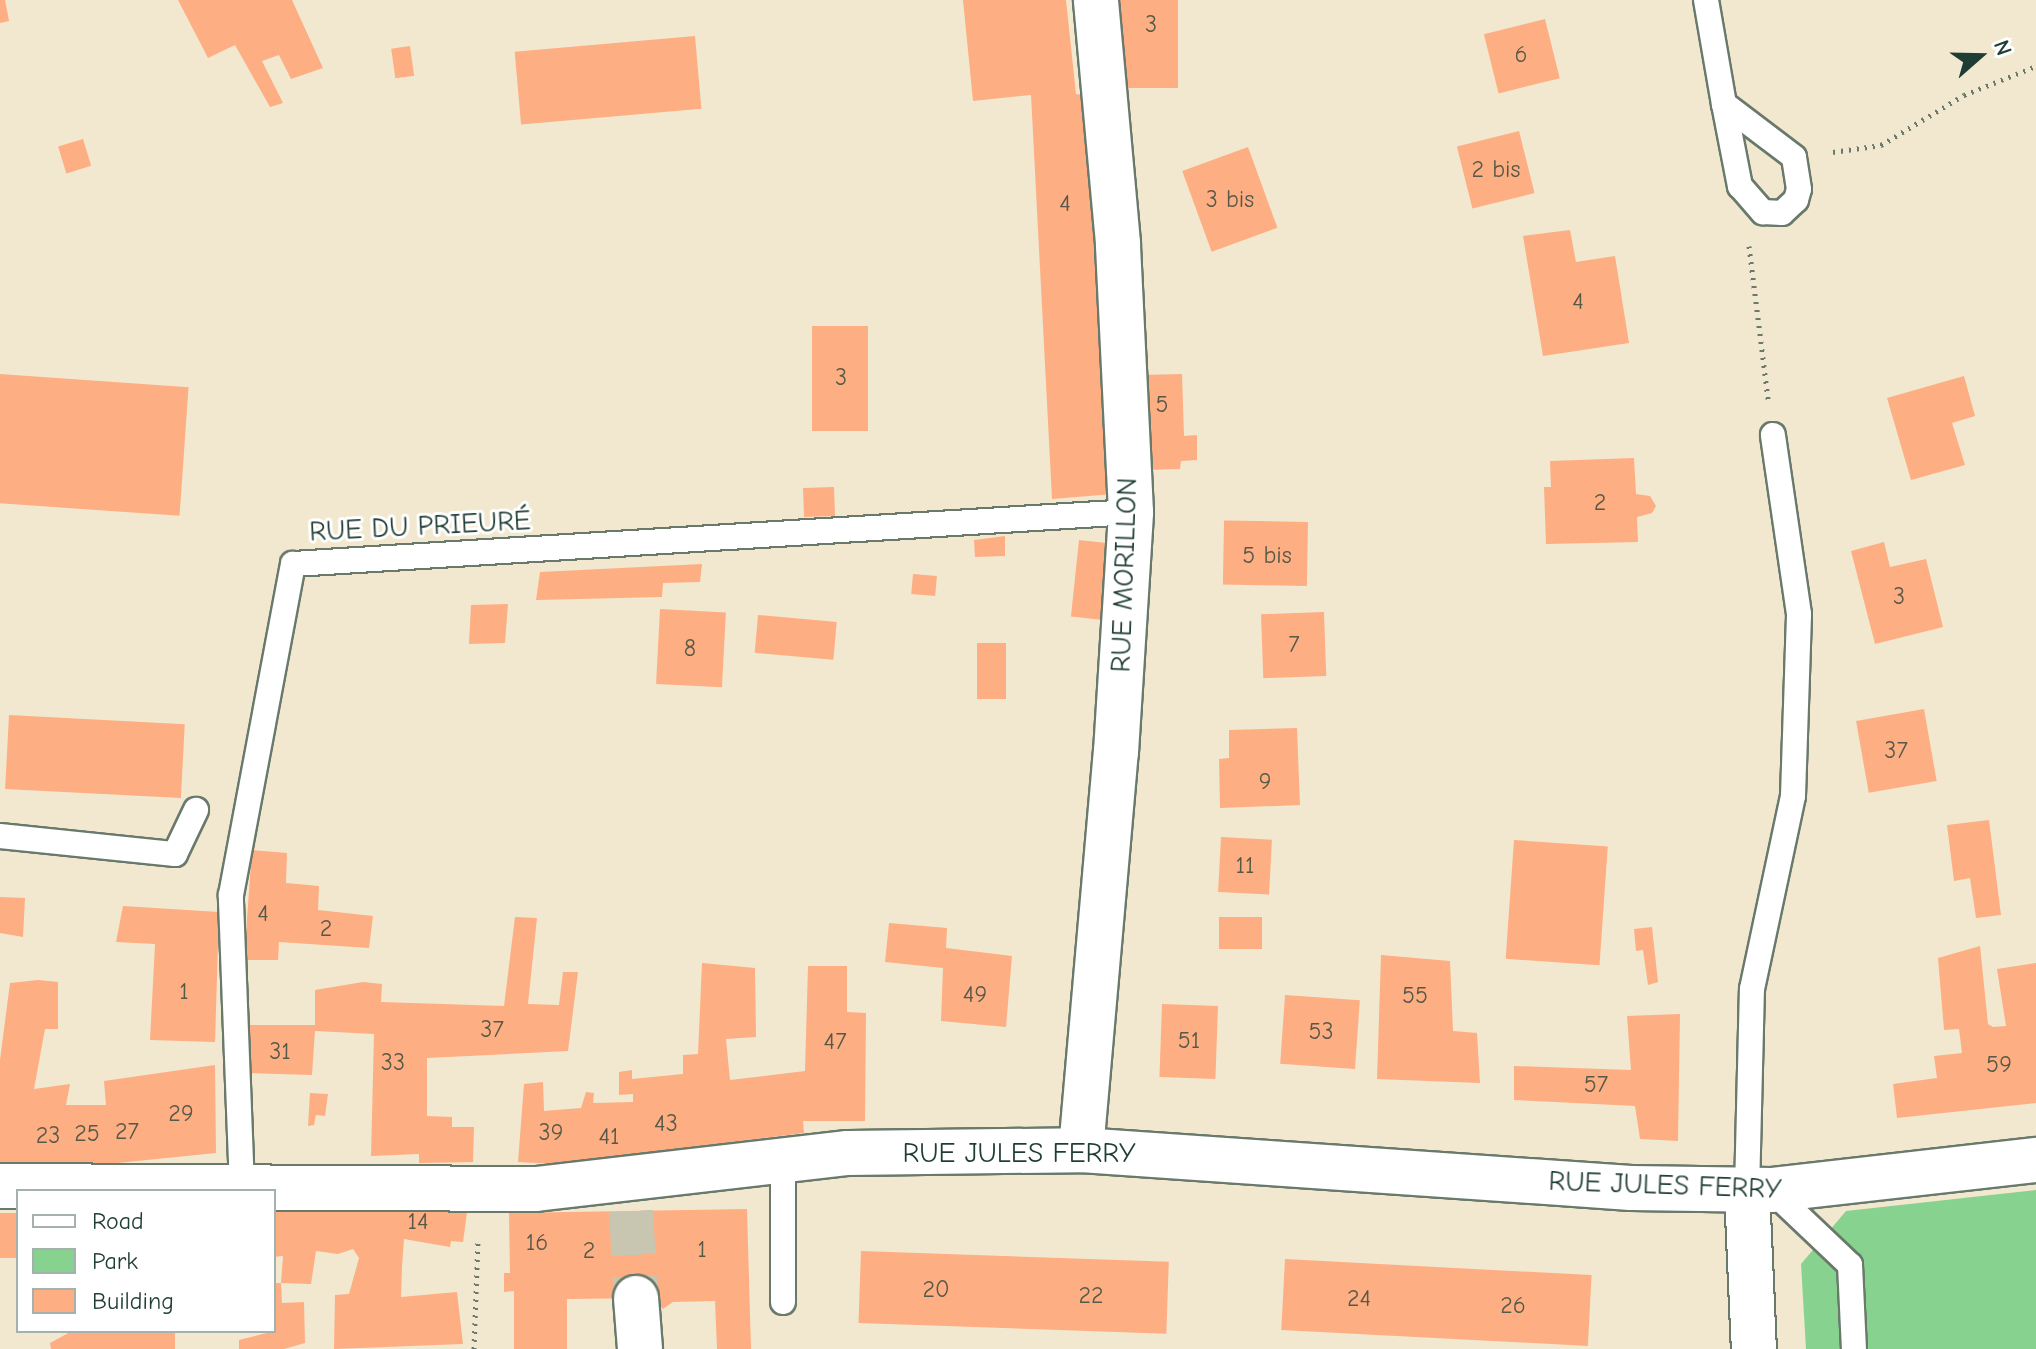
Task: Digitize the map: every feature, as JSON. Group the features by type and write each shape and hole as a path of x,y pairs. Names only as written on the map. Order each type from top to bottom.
{"street":[{"name":"RUE MORILLON","path":"1081,1150 1116,752 1131,512 1118,243 1096,0"},
{"name":"RUE JULES FERRY","path":"0,1186 480,1188 629,1195 783,1161 848,1153 1081,1150 1631,1188 1759,1190 2036,1160"},
{"path":"1754,1349 1759,1190"},
{"path":"636,1298 640,1349"}],"lane":[{"path":"1706,0 1724,104 1740,186 1763,212 1782,213 1796,200 1799,189 1794,157 1724,104"},
{"path":"1773,435 1799,614 1794,780 1752,989 1759,1190 1850,1265 1854,1349"},
{"name":"RUE DU PRIEURÉ","path":"242,1188 231,895 293,564 1131,512"},
{"path":"0,836 175,854 196,810"},
{"path":"783,1161 783,1302"}],"path":[{"path":"1794,157 1881,145 1964,95 2036,66"},
{"path":"1740,186 1773,435"},
{"path":"474,1349 480,1188"}],"green space":[{"path":"2036,1190 2036,1349 1806,1349 1801,1264 1846,1211"}],"building":[{"path":"0,0 5,0 9,21 0,23"},
{"path":"178,0 292,0 323,68 291,79 279,55 262,61 283,103 270,107 235,45 208,58"},
{"path":"963,0 1066,0 1076,94 1087,95 1113,494 1052,499 1031,95 973,101"},
{"path":"1120,0 1178,0 1178,88 1120,88"},
{"path":"1545,19 1560,78 1499,93 1484,34"},
{"path":"695,36 701,109 521,124 515,52"},
{"path":"410,46 414,76 395,78 391,49"},
{"path":"1519,131 1534,193 1472,209 1457,146"},
{"path":"83,139 91,166 66,173 58,147"},
{"path":"1248,147 1277,228 1212,252 1182,171"},
{"path":"1570,230 1576,262 1615,256 1629,343 1543,356 1523,236"},
{"path":"812,326 868,326 868,431 812,431"},
{"path":"0,374 189,387 180,516 0,503"},
{"path":"1182,374 1184,436 1197,435 1197,460 1181,461 1180,469 1143,470 1140,375"},
{"path":"1964,376 1975,416 1952,423 1965,465 1911,480 1887,398"},
{"path":"1634,458 1636,494 1650,496 1656,506 1652,513 1637,517 1638,542 1546,544 1544,487 1551,487 1550,461"},
{"path":"834,487 835,516 804,517 803,488"},
{"path":"1224,521 1308,522 1307,586 1223,585"},
{"path":"1005,536 1005,556 975,557 974,540"},
{"path":"1079,540 1109,543 1101,620 1071,617"},
{"path":"1884,542 1890,567 1926,559 1943,627 1875,644 1851,551"},
{"path":"702,564 700,582 663,583 662,597 536,600 540,572"},
{"path":"913,574 937,576 935,596 911,594"},
{"path":"508,604 505,643 469,644 471,605"},
{"path":"660,609 726,612 722,687 656,684"},
{"path":"1324,612 1326,676 1263,678 1261,614"},
{"path":"758,615 837,622 833,660 755,653"},
{"path":"977,643 1006,643 1006,699 977,699"},
{"path":"1924,709 1937,781 1869,793 1856,721"},
{"path":"9,715 185,724 181,798 5,789"},
{"path":"1297,728 1300,805 1220,808 1219,759 1229,758 1229,730"},
{"path":"1989,820 2001,915 1976,918 1970,878 1954,881 1947,825"},
{"path":"1221,837 1272,840 1269,895 1218,892"},
{"path":"1514,840 1608,847 1599,965 1506,959"},
{"path":"252,850 287,853 286,883 319,886 318,910 373,916 369,948 279,942 278,960 244,960"},
{"path":"0,897 25,898 23,937 0,933"},
{"path":"123,906 219,912 215,1042 150,1040 155,944 116,942"},
{"path":"515,917 537,918 528,1004 559,1005 563,972 578,972 568,1051 427,1058 427,1116 452,1117 452,1127 474,1127 473,1162 419,1163 419,1154 371,1156 374,1034 315,1031 312,1075 247,1073 245,1025 315,1025 315,990 363,982 382,984 381,1002 504,1006"},
{"path":"1219,917 1262,917 1262,949 1219,949"},
{"path":"889,923 947,928 946,948 1012,956 1006,1027 941,1021 943,968 885,962"},
{"path":"1652,927 1658,982 1648,985 1643,950 1636,951 1634,929"},
{"path":"1980,946 1988,1024 1993,1027 2006,1026 1997,969 2036,963 2036,1103 1897,1118 1893,1084 1937,1078 1934,1056 1962,1053 1959,1029 1944,1030 1938,958"},
{"path":"1381,955 1450,961 1453,1031 1477,1033 1480,1083 1377,1079"},
{"path":"702,963 755,968 756,1037 726,1039 730,1080 805,1071 808,966 847,966 847,1012 866,1013 865,1121 803,1121 804,1133 700,1146 698,1156 634,1168 518,1162 524,1084 543,1082 544,1111 581,1108 586,1092 594,1093 593,1103 633,1102 633,1094 619,1095 619,1072 632,1070 632,1079 683,1074 683,1055 698,1054"},
{"path":"38,980 58,982 58,1029 45,1029 34,1089 70,1084 66,1105 106,1105 104,1081 215,1065 216,1153 68,1168 0,1167 0,1060 10,983"},
{"path":"1285,995 1360,1000 1355,1069 1280,1064"},
{"path":"1162,1004 1218,1006 1215,1079 1159,1077"},
{"path":"1680,1014 1678,1141 1640,1139 1635,1106 1514,1100 1514,1066 1631,1070 1627,1016"},
{"path":"310,1093 328,1094 325,1116 316,1115 314,1125 308,1126"},
{"path":"276,1202 468,1205 463,1242 451,1241 450,1247 404,1239 402,1267 401,1297 457,1292 463,1344 334,1349 335,1295 349,1294 359,1258 353,1249 338,1254 316,1251 311,1284 281,1283 283,1256 276,1257"},
{"path":"747,1209 751,1349 717,1349 715,1301 673,1302 663,1309 652,1298 567,1299 567,1349 514,1349 514,1291 504,1292 504,1273 510,1273 509,1213"},
{"path":"0,1213 16,1213 16,1258 0,1258"},
{"path":"861,1251 1169,1262 1166,1334 858,1323"},
{"path":"1285,1259 1592,1275 1588,1346 1281,1330"},
{"path":"276,1283 281,1283 282,1303 304,1302 305,1343 284,1349 239,1349 239,1340 276,1333"},
{"path":"68,1333 175,1333 175,1349 51,1349 50,1343"}],"tunnel":[{"path":"631,1211 636,1298"}]}
